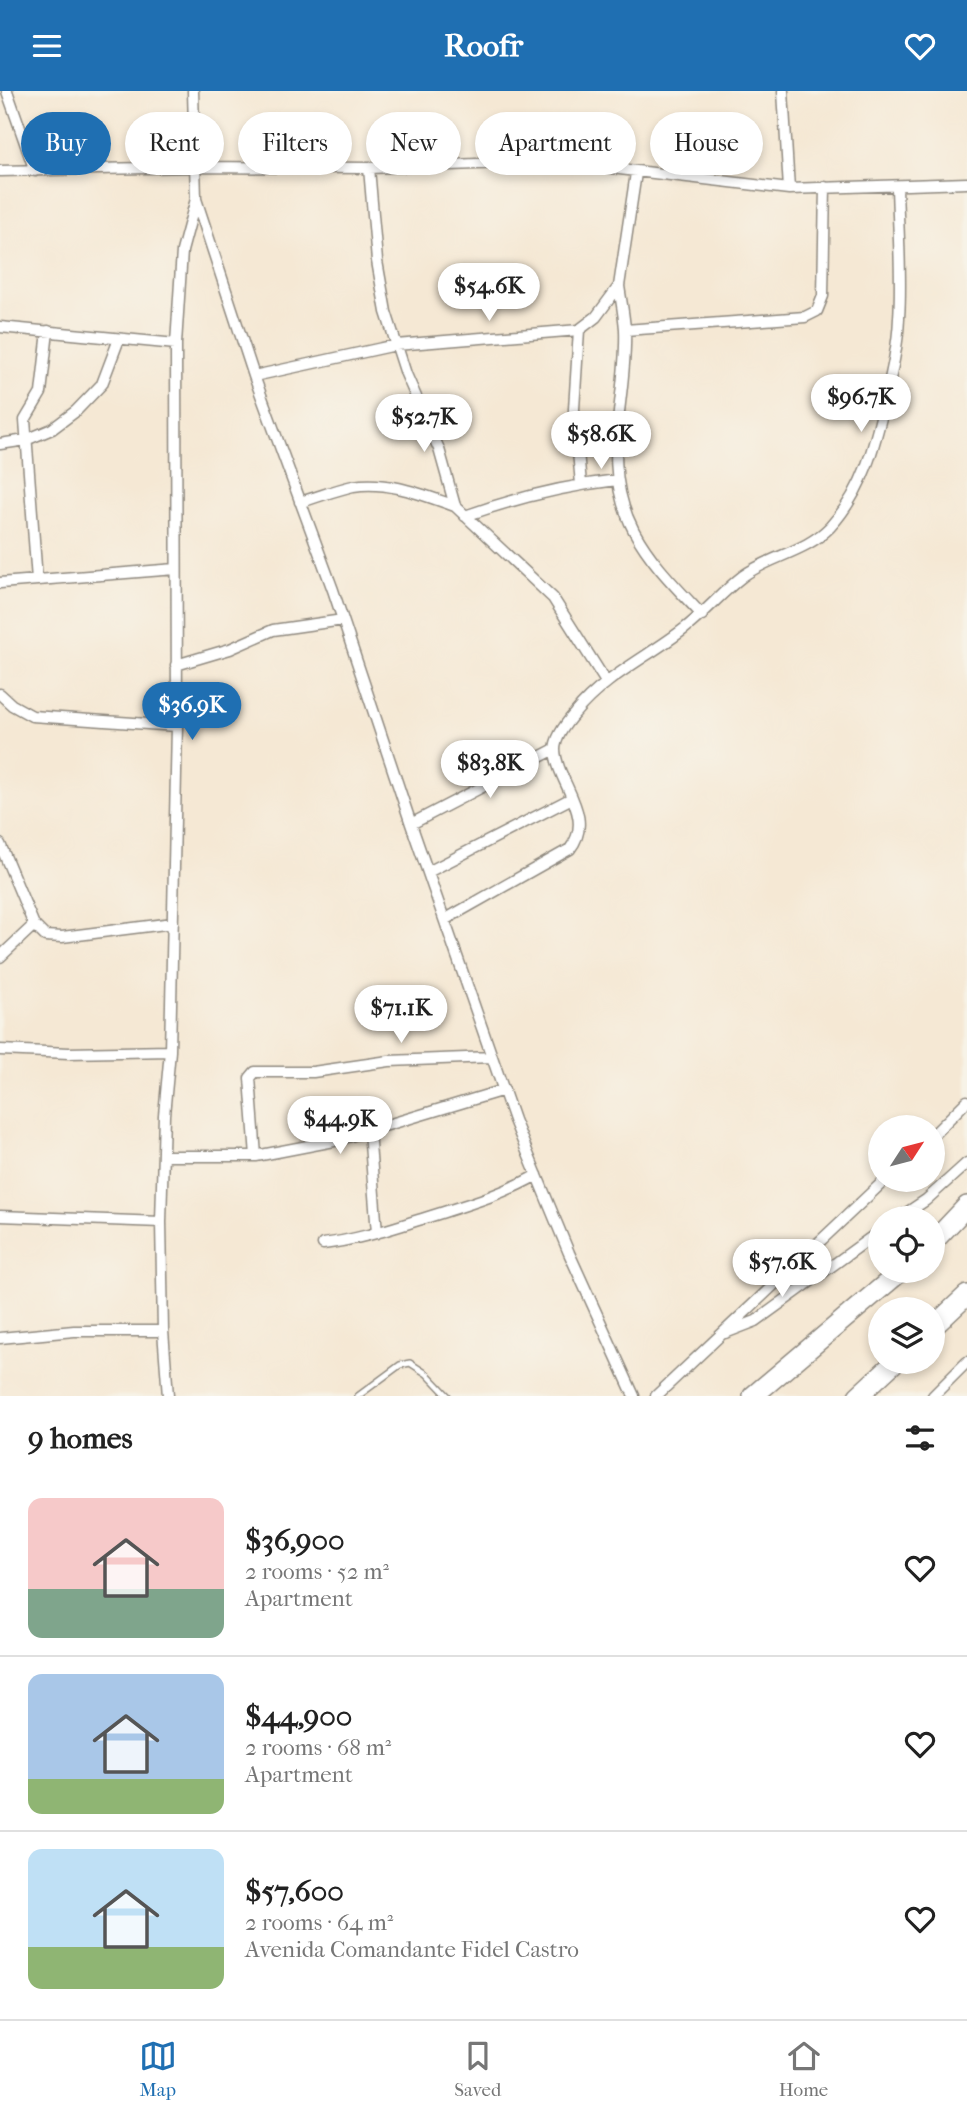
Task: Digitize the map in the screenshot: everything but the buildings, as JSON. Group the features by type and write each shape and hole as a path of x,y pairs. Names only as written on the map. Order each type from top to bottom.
{"highway":[{"path":"945,1229 967,1206"},
{"path":"753,1396 887,1283"},
{"path":"945,1316 967,1295"},
{"path":"858,1396 882,1374"}],"street":[{"path":"7,91 21,131"},
{"path":"193,91 194,112"},
{"path":"783,91 789,189"},
{"path":"224,167 366,168"},
{"path":"0,171 21,171"},
{"path":"636,173 789,189 967,183"},
{"path":"196,175 197,199 254,376 343,619 492,1057 569,1253 634,1396"},
{"path":"370,175 377,261 386,313 406,374 439,449 455,506"},
{"path":"636,175 619,286 625,330 619,402 617,481 627,514 644,546 702,615"},
{"path":"446,919 570,849 578,839 578,814 555,749 559,736 573,715 606,682 661,647 702,615 742,577 810,544 843,510 864,474 876,439 897,339 897,186"},
{"path":"625,330 805,317 817,311 823,296 825,187"},
{"path":"168,1396 163,1331 161,1221 164,1115 170,1052 177,726 176,344 182,251 197,199"},
{"path":"254,376 396,345 579,330 596,317 619,286"},
{"path":"0,327 176,344"},
{"path":"579,330 574,409 581,484"},
{"path":"37,580 25,420 41,393 48,331"},
{"path":"0,444 26,440 52,429 93,395 102,384 119,339"},
{"path":"465,516 514,498 581,484 617,481"},
{"path":"300,502 365,485 402,489 455,506 553,598 606,682"},
{"path":"0,583 176,569"},
{"path":"176,665 230,649 273,630 343,619"},
{"path":"0,694 12,705 32,716 177,726"},
{"path":"411,824 555,749"},
{"path":"428,871 572,798"},
{"path":"0,844 34,925 45,936 62,937 173,923"},
{"path":"0,957 34,925"},
{"path":"0,1050 69,1053 170,1052"},
{"path":"256,1156 250,1078 255,1072 313,1072 389,1061 492,1057"},
{"path":"164,1156 256,1156 334,1141 504,1090"},
{"path":"945,1123 967,1101"},
{"path":"369,1131 377,1233"},
{"path":"917,1206 967,1163"},
{"path":"323,1244 350,1241 486,1199 537,1175"},
{"path":"656,1396 872,1192"},
{"path":"0,1216 161,1221"},
{"path":"719,1335 756,1321 868,1240"},
{"path":"0,1338 74,1331 163,1331"},
{"path":"933,1396 967,1362"}],"lane":[{"path":"358,1396 400,1365 410,1363 427,1374 448,1396"}]}
